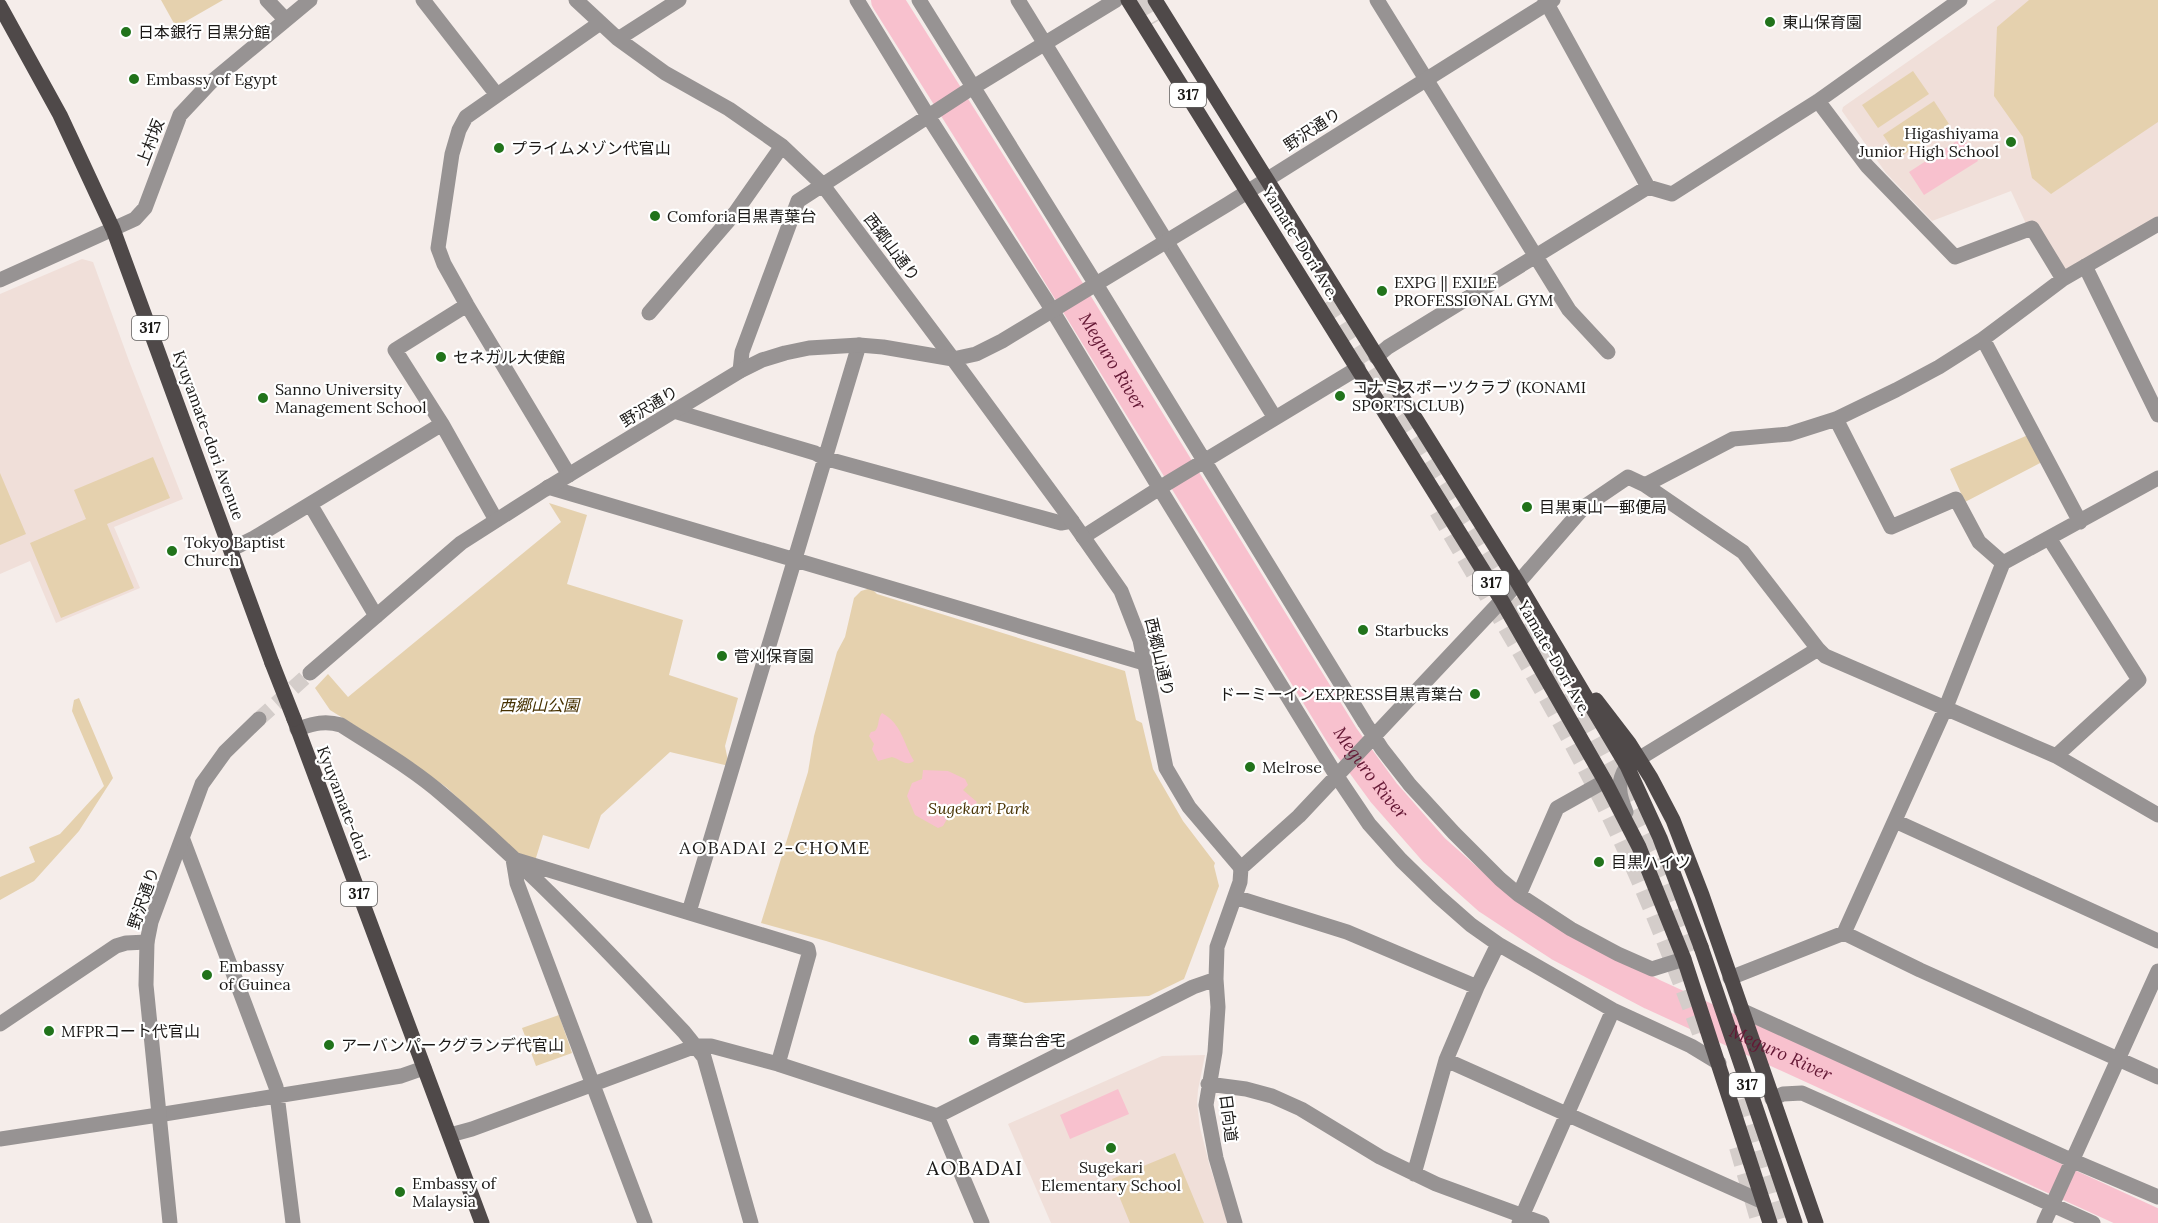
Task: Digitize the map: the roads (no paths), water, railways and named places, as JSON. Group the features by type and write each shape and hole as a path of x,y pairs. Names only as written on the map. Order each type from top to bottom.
{"main road":[{"name":"Yamate-Dori Ave.","path":"1128,0 1502,601 1605,781 1639,847 1684,959 1770,1223"},
{"name":"Yamate-Dori Ave.","path":"1155,0 1551,640 1633,763 1644,801 1701,947 1795,1223"},
{"name":"Kyuyamate-dori Avenue","path":"0,6 60,115 113,229 295,724"},
{"name":"Kyuyamate-dori","path":"295,724 424,1068"},
{"name":"317","path":"1633,763 1663,799 1676,828 1702,894 1772,1099"},
{"name":"317","path":"424,1068 482,1223"},
{"path":"1772,1099 1816,1223"}],"street":[{"path":"267,0 285,19"},
{"name":"上村坂","path":"0,280 135,219 145,208 180,115 210,83 310,0"},
{"path":"423,0 497,95"},
{"name":"西郷山通り","path":"576,0 618,39 665,73 729,109 782,146 822,184 953,359 1121,591 1135,624 1163,758 1171,778 1198,819 1241,868"},
{"path":"618,39 679,0"},
{"path":"857,0 1055,309 1369,824 1401,860 1438,896 1471,925 1498,944 1614,1010 1717,1056"},
{"path":"919,0 970,89 1371,738 1454,833 1519,895 1571,929 1652,969 1684,959"},
{"path":"1018,0 1275,418"},
{"path":"740,371 742,352 798,201 970,89 1116,0"},
{"path":"1377,0 1569,310 1608,352"},
{"path":"1548,1 1648,187 1672,194 1818,101 1960,0"},
{"name":"野沢通り","path":"310,673 454,549 496,520 740,371 762,360 818,347 859,345 953,359 976,354 1166,241 1548,1"},
{"path":"569,476 444,264 438,248 452,154 459,130 466,117 600,23"},
{"path":"1818,101 1867,166 1955,257 2032,228 2063,279"},
{"path":"649,313 735,213 782,146"},
{"path":"1376,357 1388,347 1648,187"},
{"path":"1645,485 1733,439 1789,434 1836,419 1939,368 1983,339 2063,279 2158,224"},
{"path":"2085,266 2158,415"},
{"path":"467,304 395,350 442,424 496,520"},
{"path":"1983,339 2080,522"},
{"path":"689,912 859,345"},
{"path":"1083,537 1358,368"},
{"path":"674,411 815,453 824,458 1061,523 1072,521"},
{"path":"1836,419 1891,527 1956,499 1979,542 2003,563"},
{"path":"232,549 442,424"},
{"path":"450,1135 472,1129 696,1046 711,1046 778,1064 937,1116 1193,987 1216,979 1217,947 1240,882 1241,868 1299,816 1518,584 1584,507 1628,477 1645,485 1743,552 1825,656 2056,756 2158,815"},
{"path":"1730,978 1844,933 1946,707 2003,563 2158,478"},
{"path":"548,488 1144,663"},
{"path":"310,504 376,616"},
{"path":"2049,538 2139,680 2056,756"},
{"path":"1639,847 1619,790 1619,782 1633,763 1818,649"},
{"name":"野沢通り","path":"170,1223 146,985 147,942 151,922 183,840 195,801 212,769 225,752 259,719"},
{"path":"295,724 330,721 341,724 442,794 540,883 631,975 704,1057 750,1219"},
{"path":"1519,895 1557,808 1605,781"},
{"path":"1895,821 2158,941"},
{"path":"183,840 276,1087 293,1223"},
{"path":"513,860 808,949 809,954 778,1064"},
{"path":"513,860 517,884 645,1223"},
{"path":"1235,897 1347,932 1477,987"},
{"path":"1844,933 1920,970 2158,1077"},
{"path":"0,1024 116,946 147,942"},
{"path":"1414,1174 1446,1060 1498,944"},
{"path":"2044,1223 2158,971"},
{"name":"日向道","path":"1216,979 1217,1029 1206,1105 1212,1137 1235,1223"},
{"path":"1521,1219 1614,1010"},
{"path":"1742,1013 2070,1162 2158,1197"},
{"path":"1446,1060 1763,1202"},
{"path":"0,1139 401,1076 424,1068"},
{"path":"1208,1084 1272,1095 1301,1109 1380,1157 1414,1174 1521,1219 1542,1223"},
{"path":"1772,1099 1783,1094 1802,1093 2053,1202 2093,1223"},
{"path":"937,1116 982,1223"}],"waterway":[{"name":"Meguro River","path":"887,0 1021,213 1343,737 1384,793 1434,850 1489,899 1559,945 1652,994 2152,1223"}],"tunnel":[{"path":"1137,0 1151,25"},
{"path":"1325,303 1459,511 1556,670 1602,751 1645,835 1672,892 1695,950"},
{"path":"1438,511 1544,691 1603,801 1644,890 1704,1041"},
{"path":"259,719 310,673"},
{"path":"1745,1098 1781,1223"},
{"path":"1738,1147 1760,1223"}],"place":[{"name":"東山保育園","path":"1770,22"},
{"name":"日本銀行 目黒分館","path":"126,32"},
{"name":"Embassy of Egypt","path":"134,79"},
{"name":"Higashiyama Junior High School","path":"2011,142"},
{"name":"プライムメゾン代官山","path":"499,148"},
{"name":"Comforia目黒青葉台","path":"655,216"},
{"name":"EXPG || EXILE PROFESSIONAL GYM","path":"1382,291"},
{"name":"セネガル大使館","path":"441,357"},
{"name":"コナミスポーツクラブ (KONAMI SPORTS CLUB)","path":"1340,396"},
{"name":"Sanno University Management School","path":"263,398"},
{"name":"目黒東山一郵便局","path":"1527,507"},
{"name":"Tokyo Baptist Church","path":"172,551"},
{"name":"Starbucks","path":"1363,630"},
{"name":"菅刈保育園","path":"722,656"},
{"name":"ドーミーインEXPRESS目黒青葉台","path":"1475,694"},
{"name":"Melrose","path":"1250,767"},
{"name":"目黒ハイツ","path":"1599,862"},
{"name":"Embassy of Guinea","path":"207,975"},
{"name":"MFPRコート代官山","path":"49,1031"},
{"name":"青葉台舎宅","path":"974,1040"},
{"name":"アーバンパークグランデ代官山","path":"329,1045"},
{"name":"Sugekari Elementary School","path":"1111,1148"},
{"name":"Embassy of Malaysia","path":"400,1192"}],"district":[{"name":"AOBADAI 2-CHOME","path":"775,848"},
{"name":"AOBADAI","path":"975,1168"}],"park label":[{"name":"西郷山公園","path":"539,705"},
{"name":"Sugekari Park","path":"979,808"}]}
